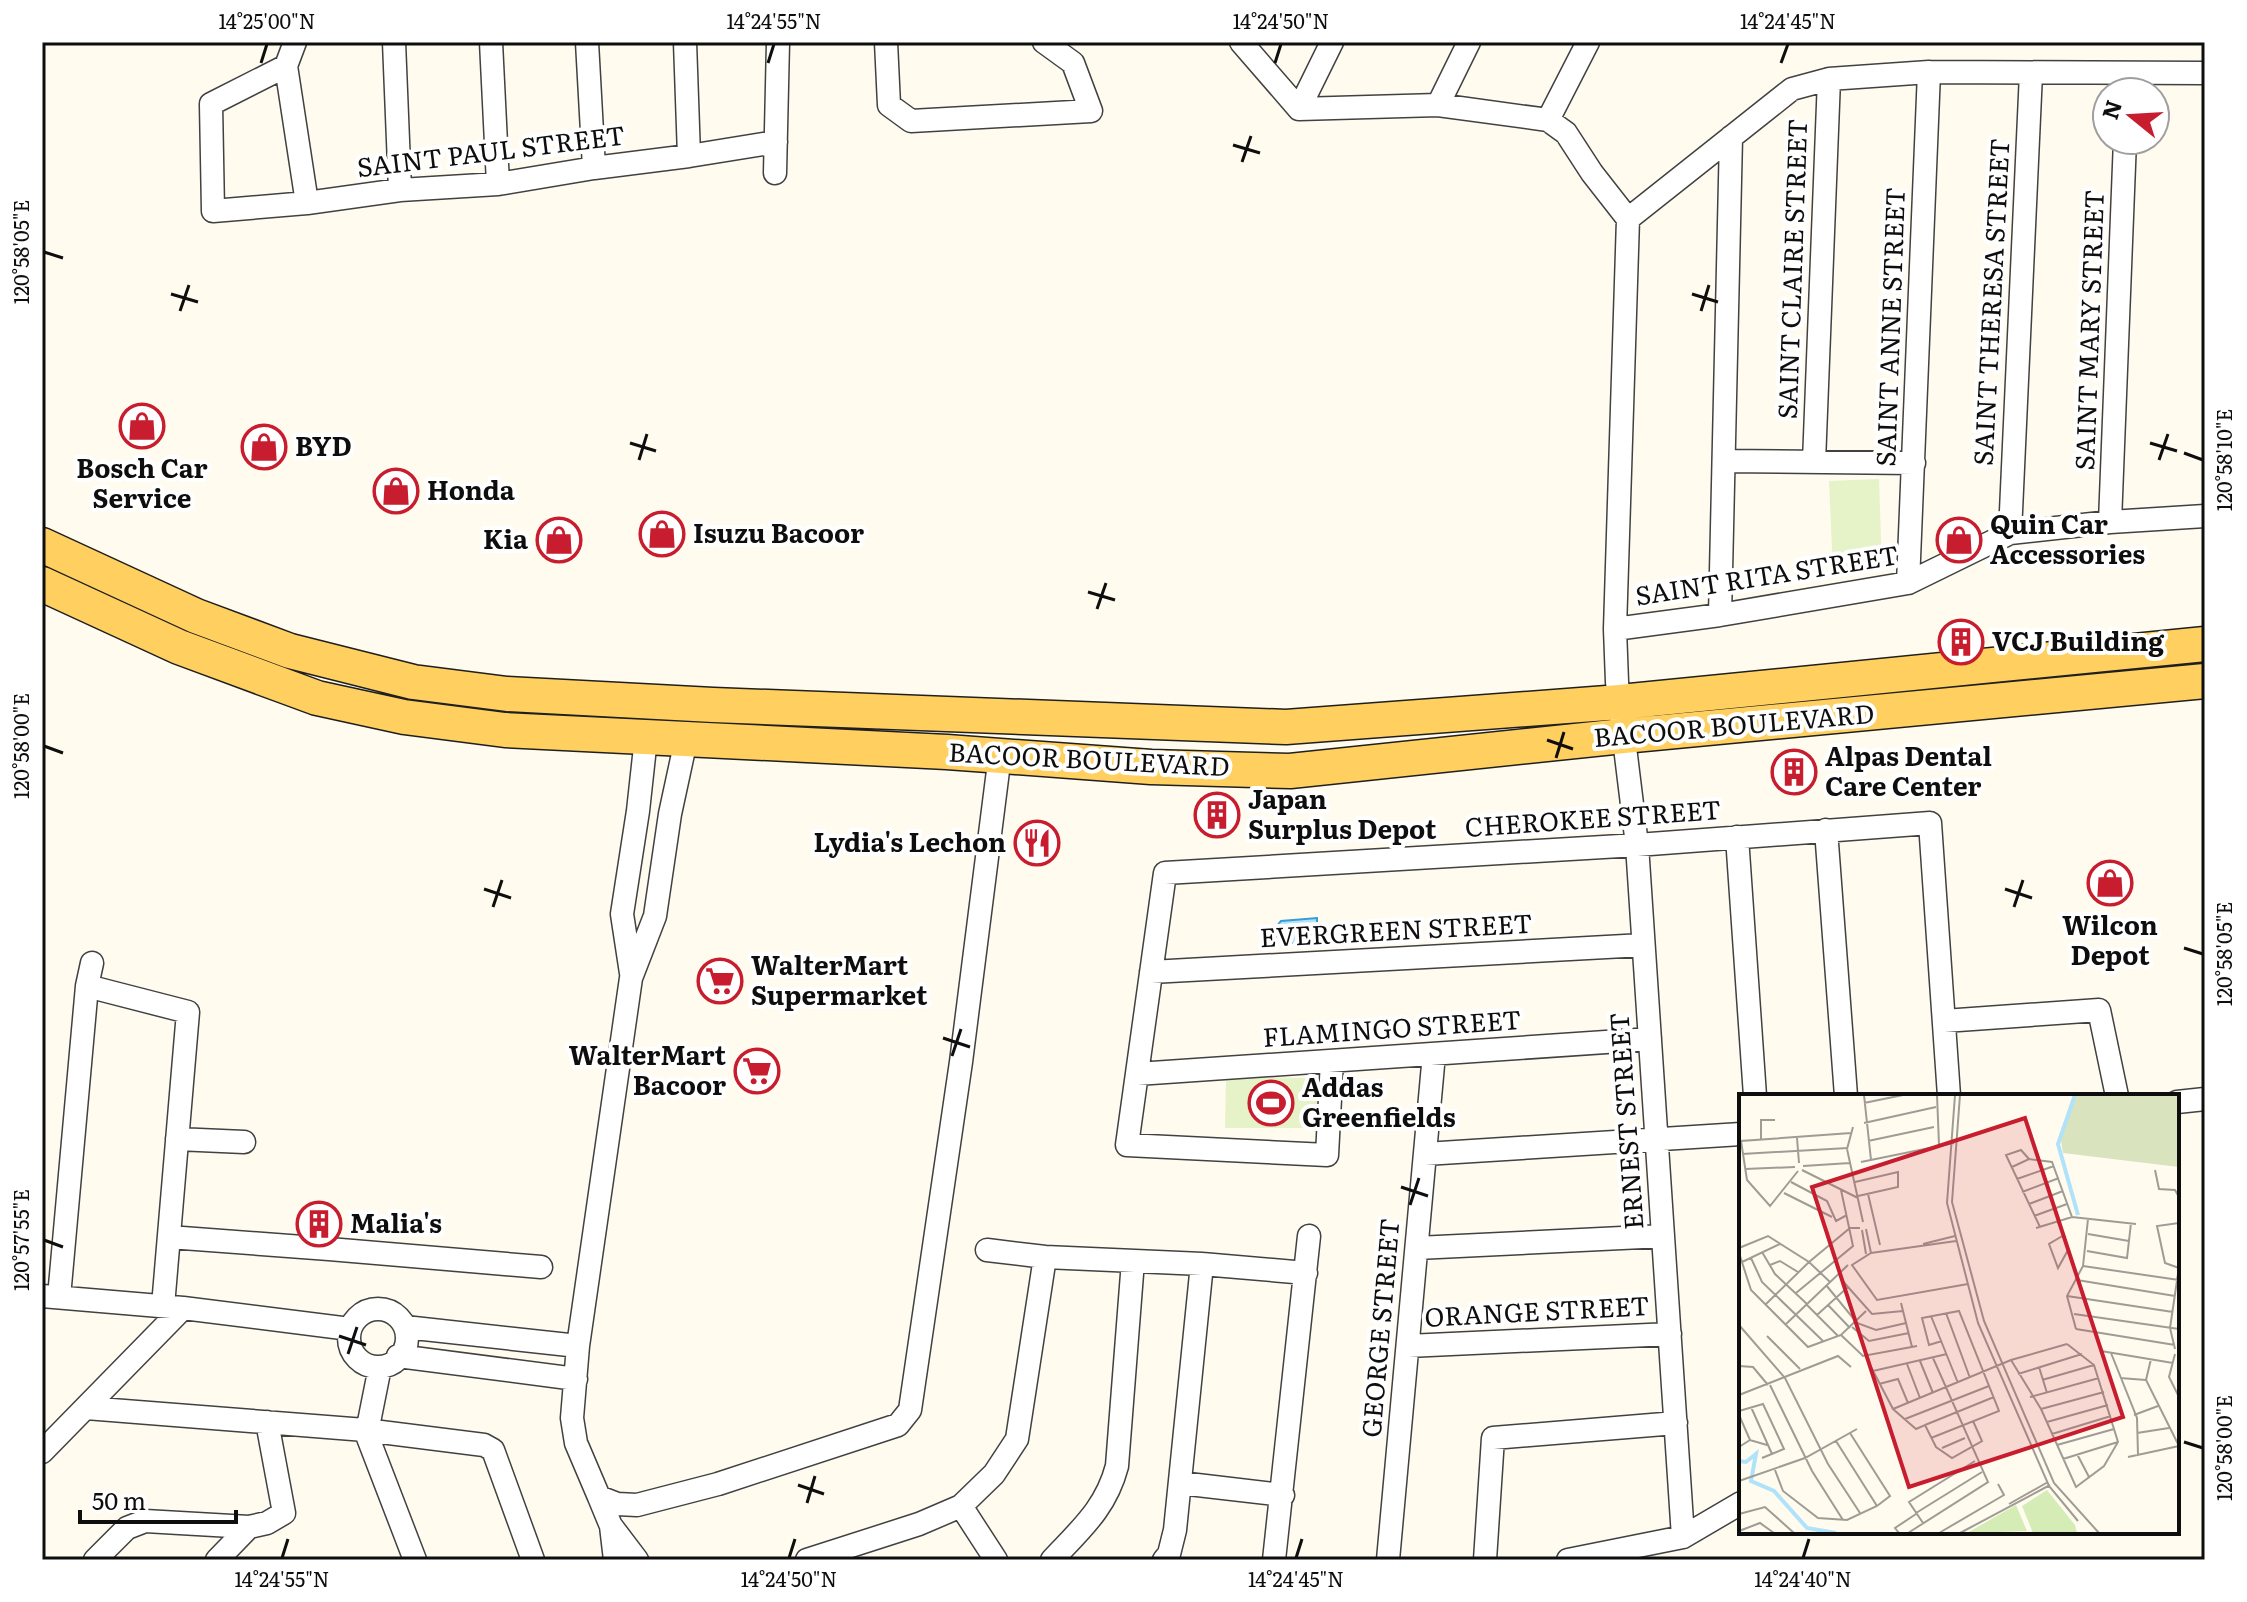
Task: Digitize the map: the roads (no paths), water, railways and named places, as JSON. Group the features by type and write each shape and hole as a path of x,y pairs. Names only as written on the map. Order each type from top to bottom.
{"main road":[{"name":"BACOOR BOULEVARD","path":"42,545 196,616 290,651 413,682 507,694 793,708 1286,727 1620,702 2205,644"},
{"name":"BACOOR BOULEVARD","path":"42,584 179,647 317,698 404,717 505,730 1000,755 1151,767 1290,771 2205,681"}],"street":[{"path":"295,42 286,66 307,203"},
{"path":"394,42 400,190"},
{"path":"491,42 498,184"},
{"path":"587,42 594,168"},
{"path":"685,42 689,156"},
{"path":"775,173 778,42"},
{"path":"886,42 889,105 911,121 1091,111 1073,63 1044,42"},
{"path":"1241,42 1299,109"},
{"path":"1299,109 1332,42"},
{"path":"1438,105 1469,42"},
{"path":"1548,120 1588,42"},
{"name":"SAINT PAUL STREET","path":"286,66 211,104 213,211 307,203 400,190 498,184 776,142"},
{"path":"1299,109 1438,105 1548,120 1566,133 1628,219 1792,89 1829,79 1929,72 2031,73 2091,79"},
{"name":"SAINT ANNE STREET","path":"1908,583 1929,72"},
{"name":"SAINT THERESA STREET","path":"2010,533 2031,73"},
{"path":"2171,77 2205,73"},
{"name":"SAINT CLAIRE STREET","path":"1814,462 1829,79"},
{"path":"1720,615 1731,137"},
{"name":"SAINT MARY STREET","path":"2110,522 2124,156"},
{"name":"SAINT RITA STREET","path":"1620,702 1615,629 1628,219"},
{"path":"1724,461 1914,463"},
{"name":"SAINT RITA STREET","path":"1615,629 1720,615 1908,583 2010,533 2205,516"},
{"name":"ERNEST STREET","path":"1620,702 1637,845 1683,1537"},
{"path":"631,978 622,914 646,738"},
{"path":"637,1560 611,1526 576,1443 572,1418 578,1346 631,978 655,916 670,814 686,740"},
{"path":"599,1497 617,1504 637,1505 718,1484 898,1425 910,1410 961,1062 1000,755"},
{"name":"CHEROKEE STREET","path":"1151,972 1165,873 1637,845 1930,823 1944,1021"},
{"path":"1826,830 1846,1094"},
{"path":"1737,837 1755,1094"},
{"path":"628,874 660,879"},
{"name":"EVERGREEN STREET","path":"1151,972 1643,945"},
{"path":"92,963 50,1297 173,1307 350,1329"},
{"path":"1151,972 1127,1145 1327,1155 1332,1061"},
{"path":"42,1452 86,1408 173,1307 169,1237 188,1012 87,986"},
{"path":"1949,1094 1944,1021 2099,1010 2117,1094"},
{"name":"FLAMINGO STREET","path":"1137,1074 1650,1039"},
{"name":"GEORGE STREET","path":"1388,1560 1434,1054"},
{"path":"2179,1102 2205,1099"},
{"path":"1425,1154 1739,1134"},
{"path":"177,1139 244,1142"},
{"path":"1274,1560 1309,1236"},
{"path":"1417,1248 1663,1236"},
{"path":"169,1237 541,1267"},
{"path":"987,1250 1045,1257 1202,1264 1306,1273"},
{"path":"807,1560 919,1524 961,1506 994,1474 1017,1439 1045,1257"},
{"path":"1052,1560 1099,1509 1113,1482 1117,1466 1133,1261"},
{"path":"1164,1560 1169,1554 1175,1530 1202,1264"},
{"path":"415,1560 365,1430 389,1362 404,1350 407,1340 405,1327 395,1314 387,1310 361,1314 350,1329 350,1347 354,1355 371,1366 389,1362 576,1379"},
{"path":"405,1327 578,1346"},
{"name":"ORANGE STREET","path":"1408,1346 1670,1334"},
{"path":"86,1408 365,1430 484,1445 493,1450 533,1560"},
{"path":"95,1560 127,1528 145,1521 249,1527 267,1523 284,1513 267,1422"},
{"path":"1485,1560 1493,1438 1676,1423"},
{"path":"1180,1483 1283,1495"},
{"path":"1568,1560 1683,1537 1739,1504"},
{"path":"961,1506 996,1560"},
{"path":"611,1526 615,1560"},
{"path":"217,1560 249,1527"}],"water":[{"path":"1317,918 1317,940 1281,942 1276,935 1281,921"}],"place":[{"name":"Bosch Car Service","path":"142,426"},
{"name":"BYD","path":"264,447"},
{"name":"Honda","path":"396,491"},
{"name":"Isuzu Bacoor","path":"662,534"},
{"name":"Kia","path":"559,540"},
{"name":"Quin Car Accessories","path":"1959,540"},
{"name":"VCJ Building","path":"1961,642"},
{"name":"Alpas Dental Care Center","path":"1794,772"},
{"name":"Japan Surplus Depot","path":"1217,815"},
{"name":"Lydia's Lechon","path":"1037,843"},
{"name":"Wilcon Depot","path":"2110,883"},
{"name":"WalterMart Supermarket","path":"720,981"},
{"name":"WalterMart Bacoor","path":"757,1071"},
{"name":"Addas Greenfields","path":"1271,1103"},
{"name":"Malia's","path":"319,1224"}]}
